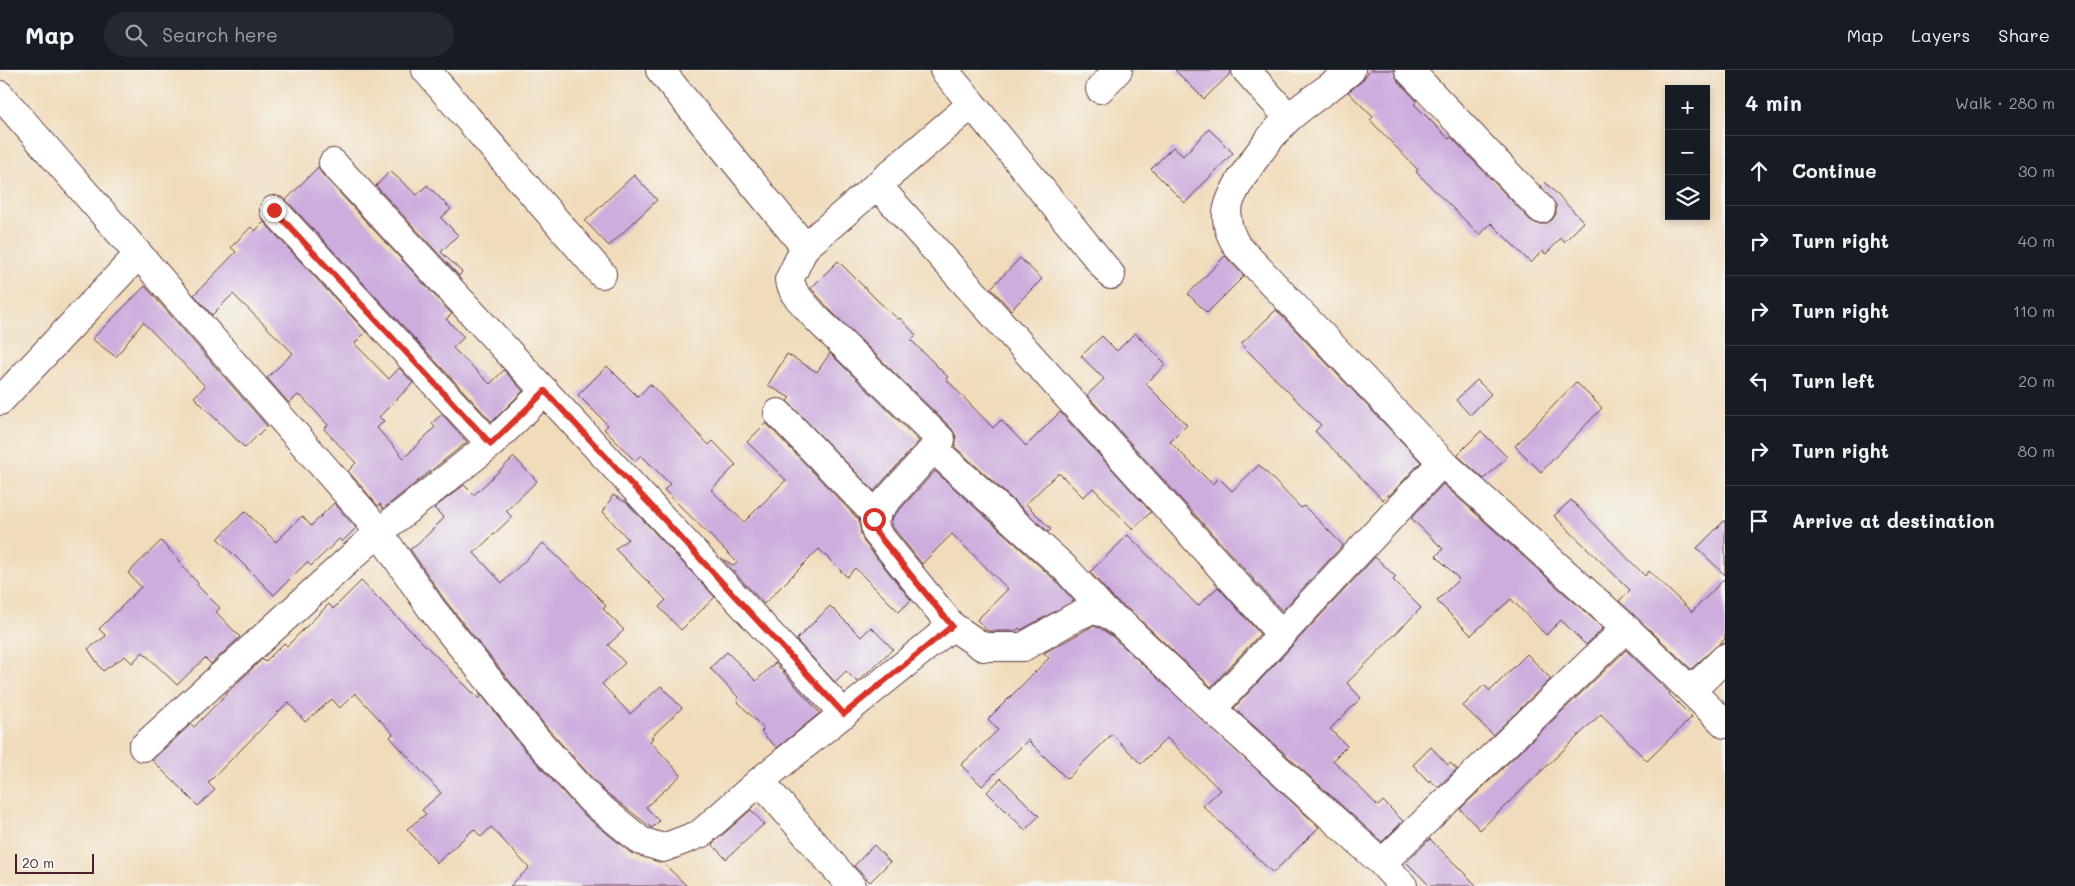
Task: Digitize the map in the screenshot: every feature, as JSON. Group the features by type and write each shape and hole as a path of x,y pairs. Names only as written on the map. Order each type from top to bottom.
{"street":[{"path":"426,70 602,274"},
{"path":"660,70 805,246"},
{"path":"944,70 1111,275"},
{"path":"1246,70 1289,118"},
{"path":"1351,70 1289,118 1259,153 1234,190 1227,213 1229,232 1237,246 1442,462 1626,628 1725,724"},
{"path":"1409,70 1541,209"},
{"path":"0,95 379,532 431,608 536,740 592,801 641,841 663,848 700,834 760,781 952,626"},
{"path":"972,104 805,246 789,280 795,294 815,317 941,440 880,508 874,519 876,532 952,626 983,647 1023,647 1091,610 1106,613"},
{"path":"333,163 844,714"},
{"path":"877,185 1281,634"},
{"path":"274,210 491,444"},
{"path":"0,400 138,255"},
{"path":"144,747 379,532 491,444 545,391"},
{"path":"778,413 876,516"},
{"path":"934,449 1067,570 1106,613 1122,624 1212,710 1382,863 1403,886"},
{"path":"1212,710 1442,462"},
{"path":"1382,863 1626,628"},
{"path":"1691,691 1725,658"},
{"path":"760,781 851,886"}],"building":[{"path":"1175,70 1231,70 1231,73 1204,99"},
{"path":"1370,70 1394,70 1398,81 1417,101 1414,104 1449,139 1451,137 1530,220 1537,224 1545,224 1552,220 1556,214 1556,205 1541,186 1545,182 1584,222 1564,242 1561,238 1546,254 1542,251 1531,263 1491,223 1480,235 1416,172 1418,170 1370,120 1373,117 1348,92 1361,82"},
{"path":"1209,129 1233,153 1185,203 1151,169 1173,147 1183,156"},
{"path":"318,167 322,174 452,314 446,319 464,337 453,348 490,384 504,370 523,391 492,422 286,200"},
{"path":"390,171 417,195 427,185 451,209 441,218 458,235 441,252 462,272 459,276 376,186"},
{"path":"634,175 657,200 609,246 585,221"},
{"path":"264,222 366,332 355,343 356,345 389,379 399,368 413,383 379,417 384,421 377,428 404,458 435,427 432,423 442,414 467,442 383,509 380,504 378,506 348,471 356,463 324,429 328,425 301,396 298,395 289,403 267,378 293,353 233,294 212,315 194,295 236,252 231,247 251,227 255,231"},
{"path":"1225,256 1244,276 1207,313 1188,294"},
{"path":"1020,258 1042,279 1011,310 991,288"},
{"path":"838,261 879,302 898,319 900,318 916,335 911,340 948,377 946,379 993,428 1001,420 1026,446 1060,412 1151,512 1133,529 1093,488 1083,497 1060,474 1057,474 1026,504 1051,529 1048,532 955,447 956,436 952,429 830,310 811,288"},
{"path":"145,286 267,426 245,448 194,397 205,386 143,322 116,357 92,339"},
{"path":"1276,310 1421,462 1383,500 1315,431 1321,425 1241,344"},
{"path":"1135,333 1166,364 1146,384 1187,425 1170,442 1212,484 1219,478 1232,491 1259,465 1301,508 1304,506 1343,545 1282,611 1087,395 1104,379 1081,356 1102,336 1117,351"},
{"path":"830,353 919,441 874,491 787,401 790,398 768,385 787,354 817,372"},
{"path":"607,366 638,397 650,384 709,445 713,441 736,465 711,490 744,522 786,480 747,442 766,423 859,520 864,542 911,600 899,612 855,568 847,577 819,549 764,604 721,558 734,566 737,562 664,490 670,484 641,455 635,461 604,429 608,425 578,395"},
{"path":"1477,380 1491,394 1470,415 1456,400"},
{"path":"1576,382 1602,408 1541,472 1515,446"},
{"path":"1481,431 1507,457 1484,479 1457,455"},
{"path":"514,457 537,481 506,511 512,517 474,553 502,583 543,543 589,587 606,606 603,609 624,630 608,645 625,663 602,684 630,714 661,686 682,708 651,737 653,738 650,741 681,775 646,807 659,821 652,828 603,790 548,729 444,599 410,549 417,545 444,518 434,508 464,485 474,495"},
{"path":"935,471 1056,581 1074,601 1021,630 1019,628 1016,631 988,631 977,620 1008,589 952,534 922,564 891,525 893,517"},
{"path":"1443,484 1603,628 1586,645 1561,620 1546,635 1511,599 1471,635 1437,601 1459,579 1436,556 1443,549 1411,518"},
{"path":"613,495 627,503 715,597 681,630 659,607 666,600 615,549 628,539 603,512"},
{"path":"1571,500 1645,576 1649,571 1692,612 1725,578 1725,639 1691,669 1619,601 1630,590 1554,516"},
{"path":"334,503 356,528 342,542 339,539 311,566 307,562 274,595 218,539 245,511 276,542 302,516 311,526"},
{"path":"1725,520 1725,575 1697,548"},
{"path":"1128,535 1198,606 1218,587 1260,634 1211,687 1133,613 1116,601 1090,572"},
{"path":"161,541 181,562 179,563 198,583 197,585 220,608 216,612 240,637 211,664 205,658 177,685 143,652 132,663 125,656 103,671 88,649 106,636 99,629 141,587 128,573"},
{"path":"1375,557 1396,577 1393,580 1421,608 1347,683 1361,698 1330,729 1347,746 1333,760 1378,806 1383,801 1403,821 1382,842 1234,708"},
{"path":"361,581 479,699 481,697 479,692 524,749 582,813 631,853 663,863 687,886 510,886 529,868 491,827 481,837 474,829 437,863 407,829 426,814 422,810 441,793 390,737 393,734 355,693 340,708 332,699 305,722 288,702 208,783 215,790 198,806 152,760 191,724 194,727 262,659 265,662 284,643 287,646 329,604 333,609"},
{"path":"830,606 861,637 871,627 893,649 857,682 846,671 835,682 797,641"},
{"path":"1093,626 1112,636 1319,827 1273,873 1203,806 1220,790 1167,738 1141,764 1112,734 1067,779 1028,740 982,786 961,765 998,730 988,719 1049,658 1044,653"},
{"path":"1626,650 1692,717 1647,761 1601,714 1480,830 1460,809"},
{"path":"727,652 756,681 775,663 820,713 777,748 761,732 764,729 737,701 739,698 710,668"},
{"path":"1527,654 1551,679 1493,735 1463,706 1484,685 1490,691"},
{"path":"1431,747 1448,765 1450,763 1457,769 1438,787 1430,780 1429,782 1413,765"},
{"path":"1001,778 1039,816 1025,830 987,792"},
{"path":"751,810 764,824 726,859 712,844"},
{"path":"1430,839 1477,886 1430,886 1406,862"},
{"path":"874,845 890,862 870,882 854,866"}],"route":[{"path":"274,210 491,444 545,391 844,714 952,626 876,532 874,519"}]}
